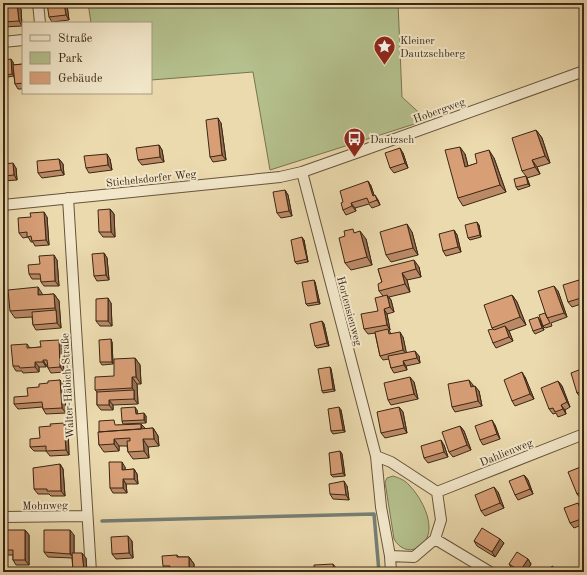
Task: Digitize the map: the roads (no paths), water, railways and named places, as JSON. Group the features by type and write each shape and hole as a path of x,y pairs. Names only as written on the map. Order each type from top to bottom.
{"street":[{"path":"38,3 40,22"},
{"path":"3,42 22,40"},
{"name":"Hobergweg","path":"302,172 584,71"},
{"name":"Stichelsdorfer Weg","path":"3,205 280,177 302,172"},
{"name":"Hortensienweg","path":"302,172 376,456 381,507 390,556 391,572"},
{"name":"Walter-Häbich-Straße","path":"68,198 91,572"},
{"name":"Dahlienweg","path":"437,492 584,434"},
{"path":"376,456 391,462 437,492 441,520 435,539 414,557 390,556"},
{"name":"Mohnweg","path":"3,517 87,516"},
{"path":"435,539 490,572"}],"waterway":[{"path":"102,521 374,514 379,572"}],"place":[{"name":"Kleiner Dautzschberg","path":"385,66"},
{"name":"Dautzsch","path":"355,158"}]}
